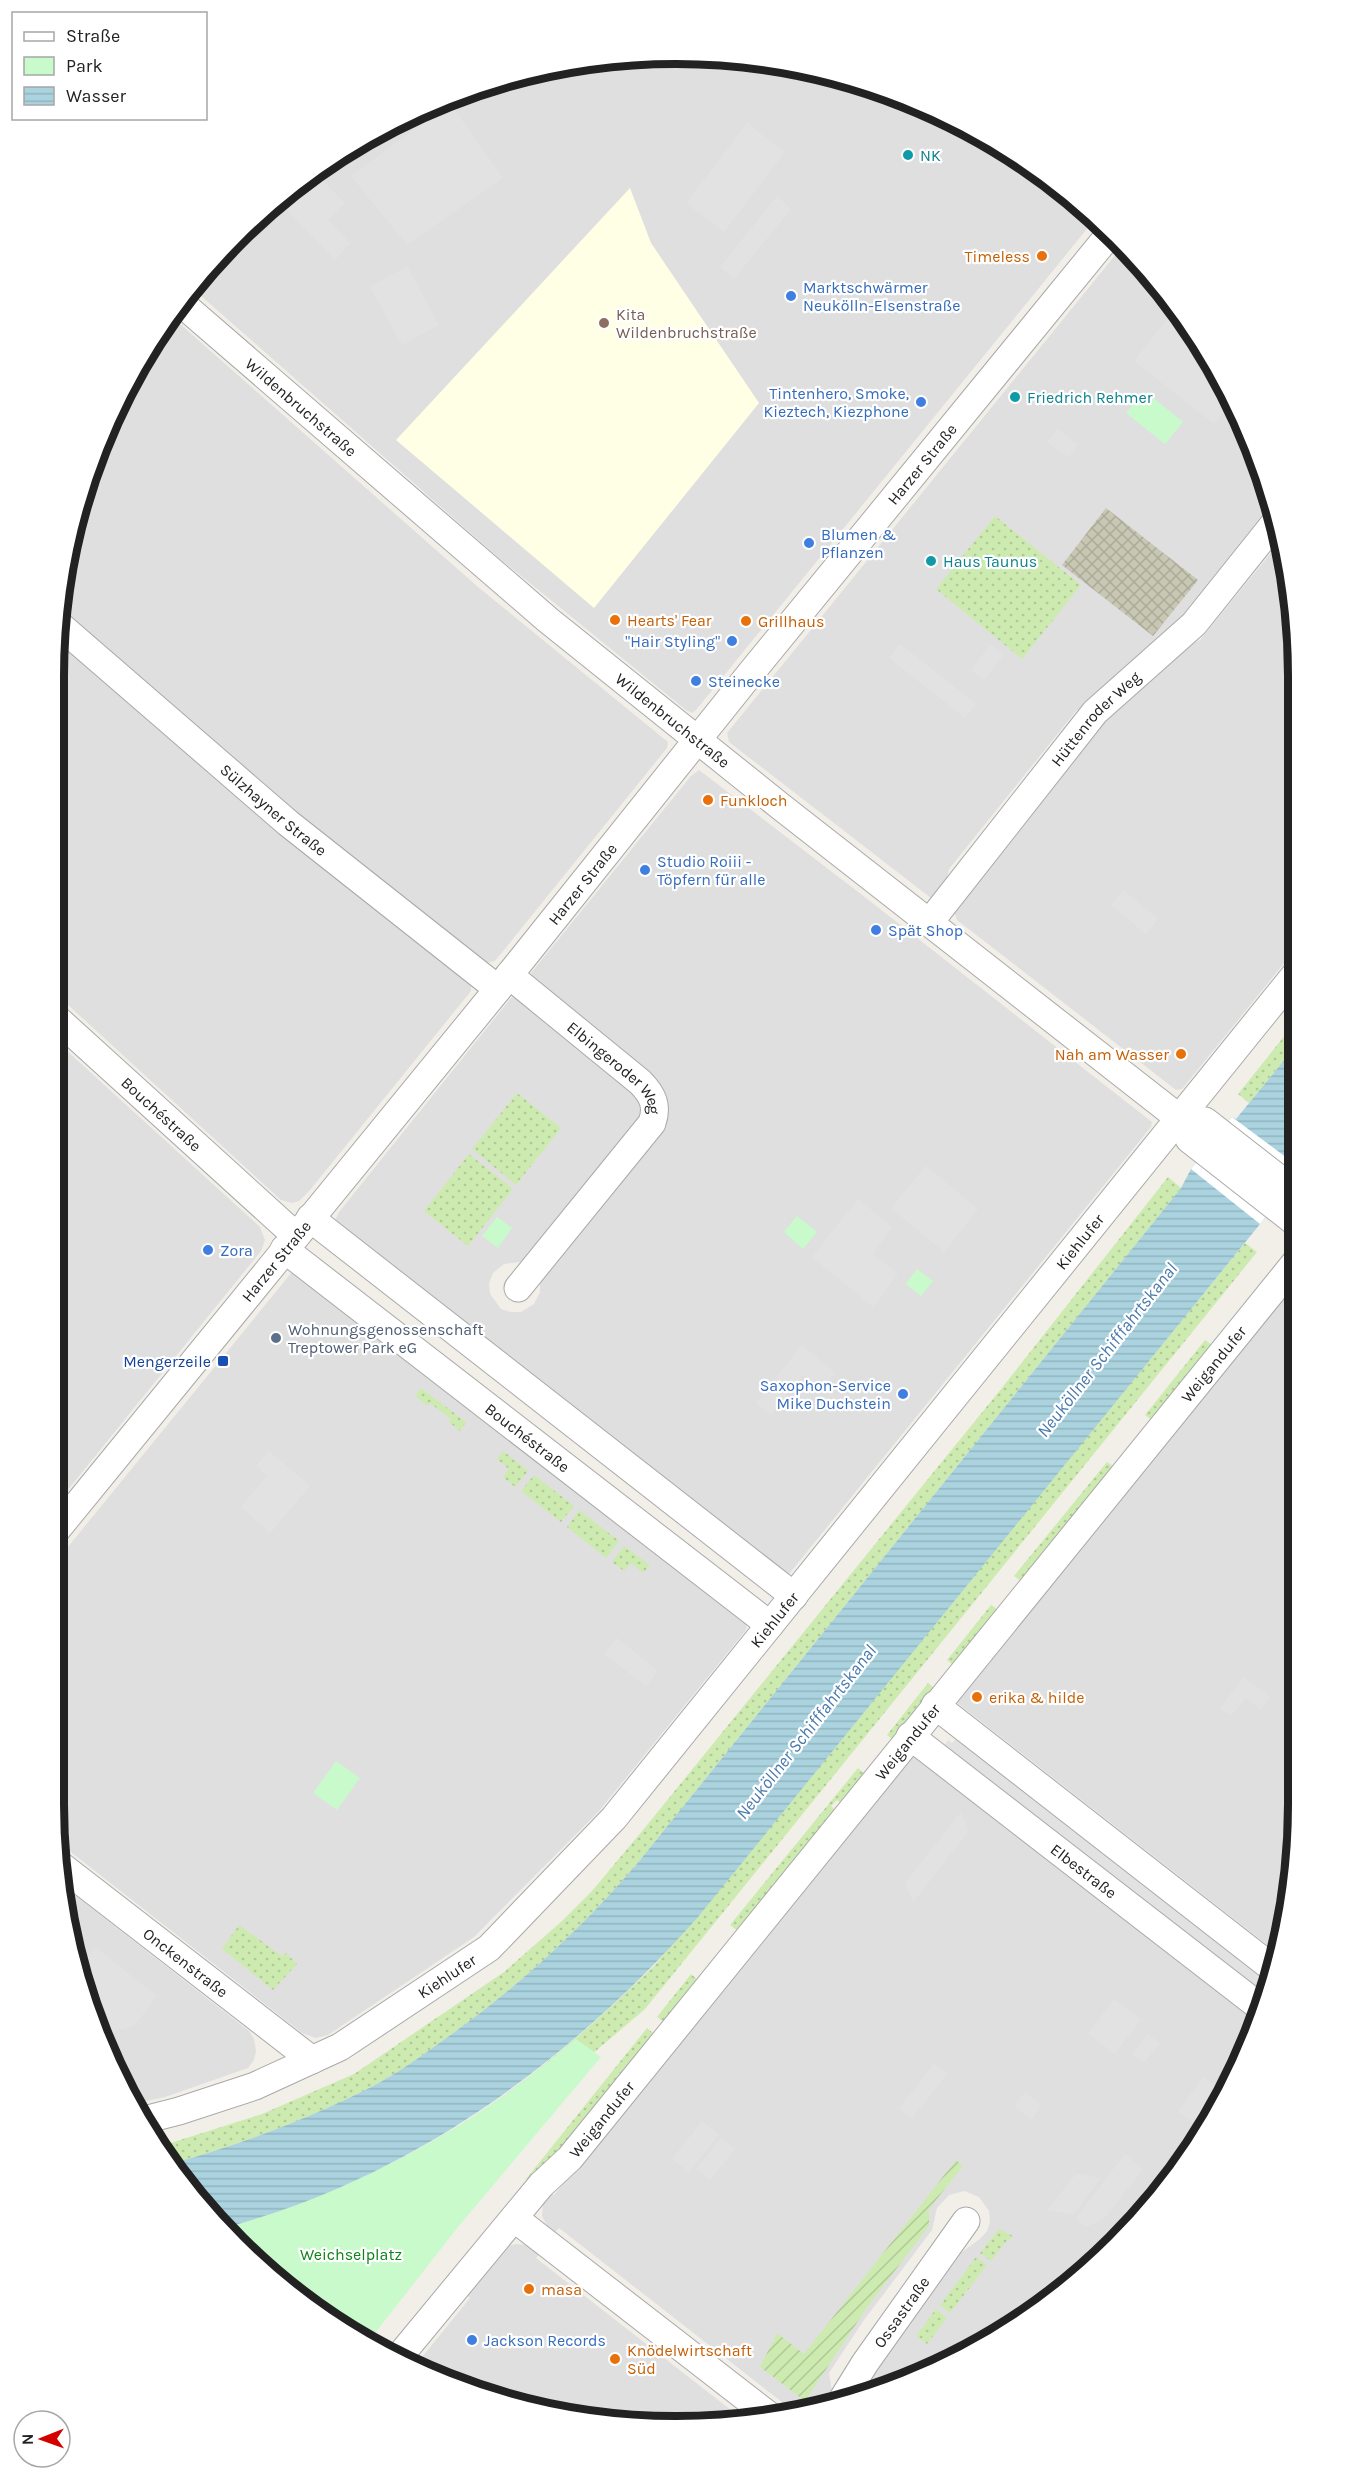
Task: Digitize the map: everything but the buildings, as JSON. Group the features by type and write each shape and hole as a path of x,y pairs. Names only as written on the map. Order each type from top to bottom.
{"street":[{"name":"Harzer Straße","path":"64,1521 1104,241"},
{"name":"Wildenbruchstraße","path":"188,309 526,602 697,741 1179,1118 1205,1121 1213,1142 1288,1201"},
{"name":"Hüttenroder Weg","path":"929,923 1095,712 1194,624 1270,529"},
{"name":"Sülzhayner Straße","path":"66,631 288,823 504,982"},
{"name":"Elbingeroder Weg","path":"504,982 640,1082 655,1102 652,1123 518,1288"},
{"name":"Kiehlufer","path":"151,2118 255,2086 346,2044 489,1948 614,1818 1288,983"},
{"name":"Bouchéstraße","path":"64,1025 296,1234 771,1625"},
{"name":"Bouchéstraße","path":"296,1234 794,1596"},
{"name":"Weigandufer","path":"514,2218 541,2185 570,2158 1288,1272"},
{"path":"935,1705 1267,1964"},
{"name":"Elbestraße","path":"910,1736 1255,2003"},
{"name":"Onckenstraße","path":"69,1872 312,2060"},
{"path":"403,2352 514,2218 762,2410"},
{"name":"Ossastraße","path":"847,2392 865,2363 966,2221"}],"shaded area":[{"path":"676,64 756,70 834,85 910,111 982,146 1048,191 1089,226 692,713 499,558 199,294 216,273 273,216 304,191 370,146 442,111 479,97 557,76 596,70"},
{"path":"453,107 503,178 407,245 351,176 434,115"},
{"path":"747,123 785,152 724,232 686,203"},
{"path":"321,179 345,203 328,220 350,243 335,260 284,207"},
{"name":"Kita Wildenbruchstraße","path":"630,188 651,243 759,403 594,608 396,440"},
{"path":"777,196 791,209 734,279 720,267"},
{"path":"1117,253 1161,304 1206,370 1241,442 1265,513 1165,638 1093,704 1076,711 949,869 945,888 935,898 931,898 729,742 727,733"},
{"path":"407,266 439,325 402,345 370,287"},
{"path":"1170,316 1206,370 1225,409 1214,424 1134,361"},
{"path":"178,322 478,587 668,742 667,748 495,961 485,963 271,793 68,619 76,557 97,479 111,442 146,370"},
{"path":"1058,429 1078,445 1068,458 1047,442"},
{"path":"1106,508 1198,580 1153,636 1062,565"},
{"path":"1274,549 1282,596 1288,676 1288,958 1182,1089 1176,1090 957,920 954,912 1111,714 1156,676 1183,649 1200,640"},
{"path":"900,644 976,704 965,718 889,658"},
{"path":"66,645 471,984 471,991 310,1190 299,1201 292,1203 281,1200 64,1001"},
{"path":"990,645 1004,655 984,680 971,670"},
{"path":"699,770 1152,1122 1151,1127 789,1574 784,1573 334,1222 339,1212 511,998 519,997 641,1096 646,1105 644,1115 527,1261 504,1264 493,1273 489,1283 490,1294 501,1309 521,1312 534,1304 540,1292 540,1278 659,1130 665,1118 666,1106 657,1083 533,982 531,973 691,776"},
{"path":"1123,890 1158,919 1146,934 1111,905"},
{"path":"64,1048 260,1227 265,1240 261,1251 64,1495"},
{"path":"926,1166 978,1209 944,1252 891,1208"},
{"path":"858,1199 892,1227 873,1254 898,1274 873,1307 812,1257"},
{"path":"292,1272 747,1624 746,1630 599,1811 474,1937 328,2035 316,2038 302,2033 66,1849 64,1805 64,1552"},
{"path":"1288,1288 1288,1805 1282,1885 1271,1947 956,1702"},
{"path":"802,1345 835,1373 822,1390 802,1375 771,1415 756,1403"},
{"path":"269,1451 310,1486 270,1533 241,1507 267,1476 256,1466"},
{"path":"617,1638 658,1671 646,1686 604,1654"},
{"path":"1244,1677 1270,1697 1261,1709 1246,1698 1231,1716 1220,1708"},
{"path":"959,1735 1264,1973 1258,1993 943,1747 948,1740 952,1743"},
{"path":"913,1755 1250,2017 1206,2111 1184,2145 1136,2208 1079,2265 1048,2290 982,2335 910,2370 865,2386 890,2349 962,2252 987,2231 990,2222 989,2211 979,2197 964,2191 949,2195 937,2208 932,2230 864,2320 829,2373 833,2396 787,2406 559,2228 554,2233 548,2228 542,2216 543,2202 549,2191 554,2195 906,1759"},
{"path":"961,1812 969,1831 913,1902 905,1883"},
{"path":"71,1892 249,2031 254,2039 256,2051 254,2060 248,2068 165,2097 141,2102 111,2039 85,1963"},
{"path":"95,1947 157,1996 134,2026 109,2033 84,1961"},
{"path":"1114,1999 1141,2019 1115,2054 1088,2034"},
{"path":"1148,2034 1160,2043 1144,2063 1132,2054"},
{"path":"934,2064 947,2074 912,2119 899,2108"},
{"path":"1203,2077 1218,2087 1193,2122 1178,2112"},
{"path":"1025,2092 1042,2106 1031,2120 1014,2106"},
{"path":"702,2121 719,2134 689,2172 672,2159"},
{"path":"721,2138 735,2149 710,2180 696,2169"},
{"path":"1125,2154 1143,2169 1104,2219 1086,2227 1075,2219"},
{"path":"1076,2174 1101,2178 1073,2215 1047,2210"},
{"path":"515,2244 529,2245 540,2253 536,2258 735,2413 636,2415 557,2405 479,2384 420,2360 470,2298 466,2294 505,2247"}],"green space":[{"path":"1145,391 1183,422 1165,444 1126,413"},
{"path":"995,516 1081,585 1022,659 936,589"},
{"path":"1288,1032 1288,1055 1249,1103 1238,1094"},
{"path":"517,1093 561,1128 516,1185 472,1149"},
{"path":"469,1154 513,1189 468,1246 424,1211"},
{"path":"1168,1177 1181,1188 636,1865 571,1934 475,2017 383,2081 273,2130 180,2161 167,2144 262,2114 354,2074 504,1972 562,1921 592,1891 643,1830 1001,1389"},
{"path":"797,1216 817,1232 803,1249 784,1232"},
{"path":"497,1217 512,1228 498,1248 482,1236"},
{"path":"1245,1243 1257,1252 645,2009 577,2067 399,2183 233,2225 293,2206 363,2177 463,2124 556,2055 655,1965"},
{"path":"917,1269 933,1281 921,1296 906,1284"},
{"path":"1205,1340 1212,1345 1152,1420 1145,1415"},
{"path":"421,1388 466,1422 460,1431 449,1422 451,1419 430,1403 428,1406 415,1396"},
{"path":"503,1451 528,1471 515,1487 503,1477 509,1469 497,1459"},
{"path":"1107,1462 1114,1467 1021,1581 1014,1576"},
{"path":"534,1475 574,1506 561,1522 521,1491"},
{"path":"579,1510 619,1541 606,1558 567,1527"},
{"path":"624,1546 650,1565 643,1573 631,1563 624,1571 612,1562"},
{"path":"991,1605 998,1610 953,1665 947,1660"},
{"path":"928,1683 934,1688 893,1740 887,1735"},
{"path":"336,1761 360,1778 337,1810 313,1793"},
{"path":"858,1768 865,1774 841,1803 837,1800 831,1806 835,1810 738,1931 730,1925"},
{"path":"239,1925 282,1956 286,1953 297,1964 273,1990 222,1949"},
{"path":"691,1974 698,1980 664,2022 657,2017"},
{"path":"647,2028 654,2034 562,2149 527,2180 526,2179"},
{"name":"Weichselplatz","path":"576,2039 601,2057 458,2227 372,2336 304,2290 273,2265 233,2225 327,2193 395,2162 459,2125 523,2082"},
{"path":"956,2160 963,2166 929,2209 929,2226 868,2306 805,2401 760,2367 777,2333 804,2354"},
{"path":"999,2229 1013,2236 991,2261 980,2253"},
{"path":"976,2257 987,2265 950,2313 940,2305"},
{"path":"936,2309 947,2318 927,2344 916,2336"}],"water":[{"name":"Neuköllner Schifffahrtskanal","path":"1288,1055 1288,1190 698,1917 596,2020 541,2066 484,2108 423,2145 360,2178 294,2206 233,2225 216,2208 180,2161 273,2130 383,2081 475,2017 571,1934 636,1865 1181,1188 1191,1169 1232,1117 1236,1119"}],"pier":[{"path":"1232,1117 1288,1159 1288,1190 1260,1224 1191,1169"}],"place":[{"name":"NK","path":"908,155"},
{"name":"Timeless","path":"1042,256"},
{"name":"Marktschwärmer Neukölln-Elsenstraße","path":"791,296"},
{"name":"Kita Wildenbruchstraße","path":"604,323"},
{"name":"Friedrich Rehmer","path":"1015,397"},
{"name":"Tintenhero, Smoke, Kieztech, Kiezphone","path":"921,402"},
{"name":"Blumen & Pflanzen","path":"809,543"},
{"name":"Haus Taunus","path":"931,561"},
{"name":"Hearts' Fear","path":"615,620"},
{"name":"Grillhaus","path":"746,621"},
{"name":"\"Hair Styling\"","path":"732,641"},
{"name":"Steinecke","path":"696,681"},
{"name":"Funkloch","path":"708,800"},
{"name":"Studio Roiii - Töpfern für alle","path":"645,870"},
{"name":"Spät Shop","path":"876,930"},
{"name":"Nah am Wasser","path":"1181,1054"},
{"name":"Zora","path":"208,1250"},
{"name":"Wohnungsgenossenschaft Treptower Park eG","path":"276,1338"},
{"name":"Mengerzeile","path":"223,1361"},
{"name":"Saxophon-Service Mike Duchstein","path":"903,1394"},
{"name":"erika & hilde","path":"977,1697"},
{"name":"masa","path":"529,2289"},
{"name":"Jackson Records","path":"472,2340"},
{"name":"Knödelwirtschaft Süd","path":"615,2359"}]}
